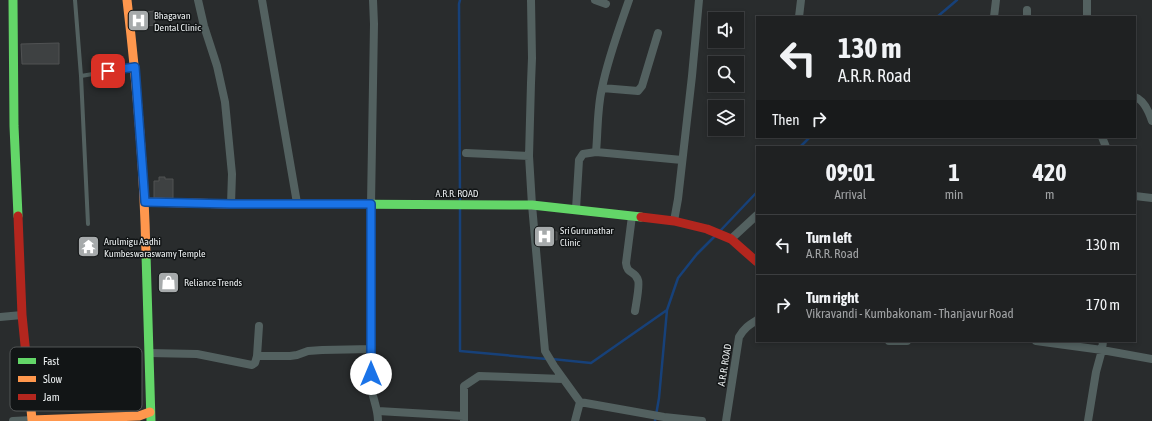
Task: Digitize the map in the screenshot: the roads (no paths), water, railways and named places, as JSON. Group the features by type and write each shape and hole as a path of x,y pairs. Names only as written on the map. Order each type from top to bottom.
{"street":[{"path":"13,0 14,126 22,315 25,347"},
{"path":"13,421 139,416 151,417 145,202 135,67 127,0"},
{"path":"198,0 204,26 217,66 225,102 232,174 231,204"},
{"path":"262,0 297,203"},
{"path":"373,0 371,387 373,399 378,411 378,421"},
{"path":"531,0 532,58 529,156 545,352 580,402 664,417 702,421"},
{"path":"595,0 606,4"},
{"path":"596,152 602,88 611,52 629,0"},
{"path":"674,221 678,199 692,76 699,0"},
{"path":"799,16 801,0"},
{"path":"994,16 996,0"},
{"path":"1087,0 1087,16"},
{"path":"602,88 638,92 642,86 658,33"},
{"path":"1136,97 1139,98 1144,104 1152,121"},
{"path":"576,210 580,160 581,156 586,152 682,160"},
{"path":"466,153 529,156"},
{"path":"1136,196 1152,198"},
{"name":"A.R.R. ROAD","path":"145,202 231,204 297,203 532,205 674,221 707,229 728,238 756,261"},
{"path":"632,216 626,268 638,279 639,284 635,311"},
{"path":"728,238 756,216"},
{"path":"0,316 22,315"},
{"name":"A.R.R. ROAD","path":"726,421 739,336 743,330 756,321"},
{"path":"149,353 197,354 252,365 255,363 257,356 259,326"},
{"path":"1048,342 1152,359"},
{"path":"1088,421 1096,372 1103,342"},
{"path":"257,356 290,356 308,351 372,349"},
{"path":"378,411 464,418 464,386 479,376 563,379"},
{"path":"575,421 580,402"}],"lane":[{"path":"75,0 81,76 88,224"},
{"path":"81,76 135,67"}],"waterway":[{"path":"460,0 460,200"},
{"path":"938,16 957,0"},
{"path":"801,146 809,138"},
{"path":"720,231 756,193"},
{"path":"460,207 460,351 547,359"},
{"path":"655,421 659,398 667,310 678,278 697,254 715,236"},
{"path":"552,359 591,363 667,310"}],"place":[{"name":"Bhagavan Dental Clinic","path":"139,21"},
{"name":"Sri Gurunathar Clinic","path":"544,236"},
{"name":"Arulmigu Aadhi Kumbeswaraswamy Temple","path":"88,247"},
{"name":"Reliance Trends","path":"169,282"}]}
